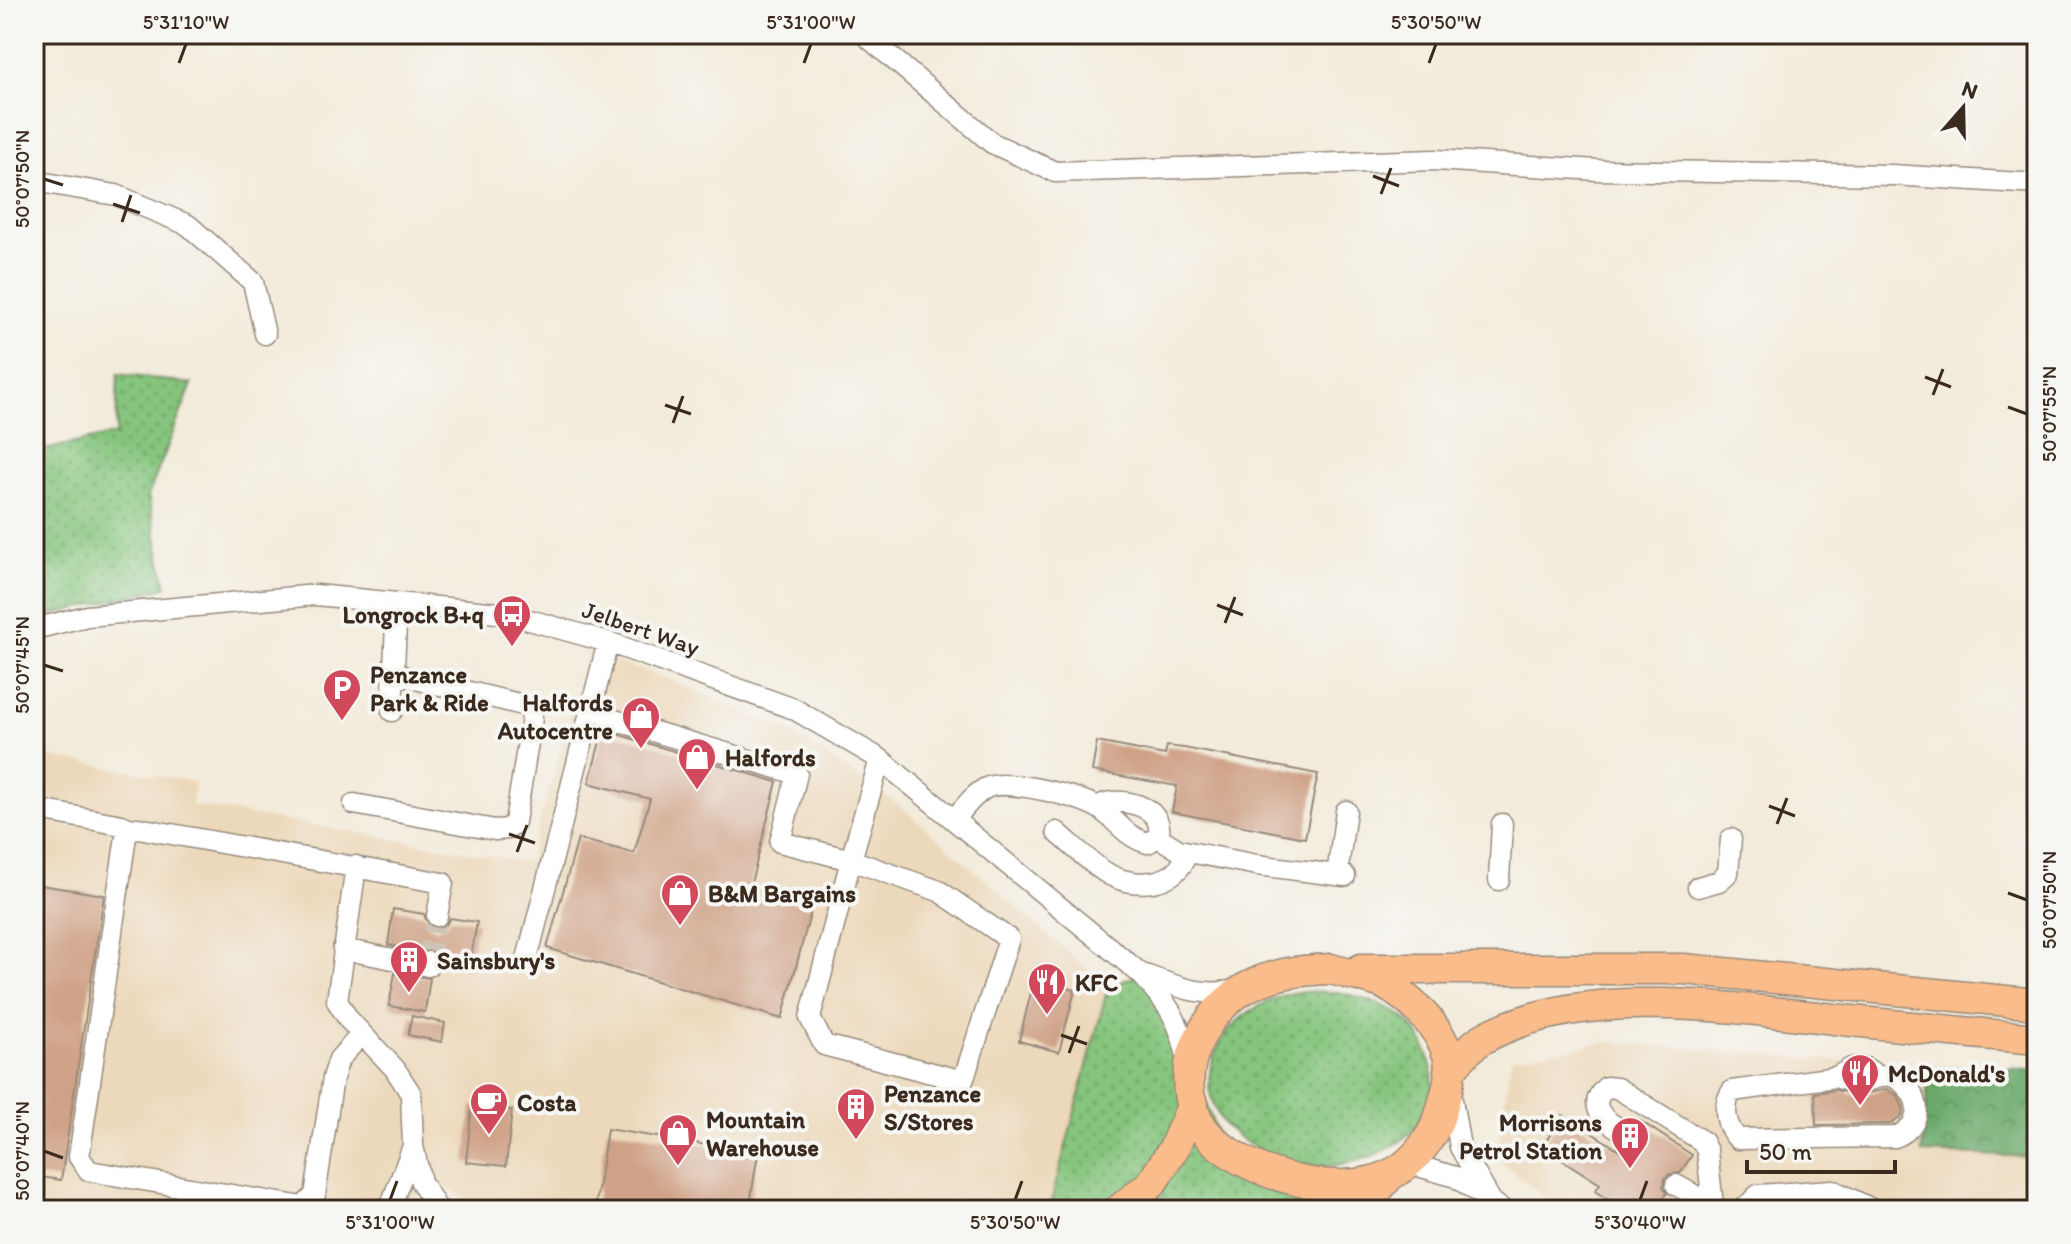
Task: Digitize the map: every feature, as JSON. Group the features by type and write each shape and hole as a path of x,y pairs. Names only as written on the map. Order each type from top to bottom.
{"highway":[{"path":"1331,969 1384,985 1414,1006 1436,1031 1448,1056 1449,1078 1440,1117 1427,1142 1360,1210"},
{"path":"1399,1169 1350,1183 1305,1183 1260,1169 1223,1150 1202,1128 1187,1082 1188,1062 1204,1028 1223,1006 1245,988 1292,971 1331,969 1684,969 2037,1004"},
{"path":"1449,1078 1480,1039 1510,1025 1562,1009 1629,1005 1718,1006 2037,1039"},
{"path":"1119,1210 1151,1184 1174,1148 1193,1104"}],"street":[{"path":"864,34 992,143 1055,172 1435,160 1598,170 1892,175 2037,184"},
{"path":"34,181 116,195 188,225 253,282 265,334"},
{"name":"Jelbert Way","path":"34,629 87,616 316,595 508,614 608,642 794,709 880,759 1141,974 1171,1008 1183,1034 1188,1062"},
{"path":"392,711 397,603"},
{"path":"527,959 608,642"},
{"path":"354,804 495,830 508,829 515,822 531,709 395,674"},
{"path":"608,718 797,774 780,842 851,860 939,891 1009,939 963,1081 824,1045 810,1018 851,860 880,759"},
{"path":"955,819 974,797 988,787 1035,788 1097,807 1132,837 1148,843 1158,837 1158,821 1148,809 1112,802 1097,807"},
{"path":"34,809 130,829 443,883 437,916"},
{"path":"1158,837 1187,852 1257,865 1341,875 1346,811"},
{"path":"1499,880 1502,824"},
{"path":"130,829 126,836 79,1157 89,1171 303,1207 315,1195 333,1078 339,1059 361,1035"},
{"path":"1057,832 1106,873 1137,882 1166,879 1180,870 1187,852"},
{"path":"1698,887 1719,881 1728,873 1731,839"},
{"path":"356,866 337,1001 361,1035 395,1069 411,1094 413,1146 421,1182 438,1210"},
{"path":"343,949 428,966 428,962"},
{"name":"Jelbert Way","path":"1141,974 1193,993 1221,994 1245,988"},
{"path":"1889,1075 1900,1079 1914,1092 1915,1121 1911,1128 1895,1137 1738,1139 1729,1130 1725,1104 1732,1091 1836,1077 1851,1083 1866,1083 1889,1075"},
{"path":"1449,1078 1460,1147 1497,1205"},
{"path":"1616,1127 1601,1117 1597,1109 1598,1096 1606,1087 1617,1088 1702,1141 1707,1151 1717,1208"},
{"path":"1707,1151 1729,1130"},
{"path":"389,1210 413,1146"},
{"path":"1399,1169 1456,1177 1497,1205"},
{"path":"1676,1185 1717,1208"},
{"path":"1743,1210 1758,1195 1832,1190 1866,1208"}],"shaded area":[{"path":"589,652 676,682 789,731 901,806 1108,987 1050,1206 1039,1210 483,1210 448,1188 385,1202 379,1210 34,1210 34,754 195,782 192,805 528,862"},
{"path":"1609,1042 1928,1068 1923,1153 2037,1157 2037,1210 1560,1210 1497,1158 1511,1058"}],"green space":[{"path":"118,374 192,384 148,496 166,587 34,619 34,452 116,434"},
{"path":"1141,974 1171,1008 1223,1150 1350,1183 1360,1210 1039,1210 1050,1206 1108,987"},
{"path":"1338,992 1388,1008 1413,1027 1431,1066 1432,1092 1425,1114 1410,1133 1367,1158 1316,1166 1283,1162 1251,1146 1221,1120 1210,1093 1212,1064 1224,1036 1258,1006 1295,993"},
{"path":"1929,1068 2037,1069 2037,1157 1922,1153"}],"building":[{"name":"B&M Bargains","path":"603,730 777,782 750,887 812,907 782,1019 547,948 578,839 634,853 650,799 589,783"},
{"path":"1097,742 1165,755 1167,746 1184,748 1318,774 1305,838 1172,812 1177,786 1092,771"},
{"path":"34,884 104,895 61,1180 34,1176"},
{"name":"Sainsbury's","path":"393,909 424,914 428,925 435,929 446,925 450,918 477,922 469,969 441,964 440,956 434,950 388,945"},
{"name":"Sainsbury's","path":"395,973 430,978 425,1012 389,1006"},
{"name":"KFC","path":"1034,980 1075,990 1059,1052 1019,1041"},
{"path":"412,1016 445,1023 442,1042 408,1035"},
{"name":"McDonald's","path":"1887,1089 1898,1096 1903,1107 1902,1116 1891,1124 1816,1125 1815,1093 1835,1090 1859,1095"},
{"name":"Costa","path":"472,1106 512,1110 506,1166 466,1162"},
{"name":"Morrisons Petrol Station","path":"1563,1115 1619,1150 1639,1120 1692,1155 1680,1173 1665,1178 1663,1186 1667,1193 1656,1210 1623,1210 1595,1191 1600,1184 1542,1147"},
{"name":"Mountain Warehouse","path":"607,1129 758,1153 749,1210 595,1210"}],"tunnel":[{"path":"428,962 437,916"}],"place":[{"name":"Longrock B+q","path":"512,648"},
{"name":"Penzance Park & Ride","path":"342,722"},
{"name":"Halfords Autocentre","path":"641,750"},
{"name":"Halfords","path":"697,791"},
{"name":"B&M Bargains","path":"680,927"},
{"name":"Sainsbury's","path":"409,994"},
{"name":"KFC","path":"1047,1016"},
{"name":"McDonald's","path":"1860,1107"},
{"name":"Costa","path":"489,1136"},
{"name":"Penzance S/Stores","path":"856,1141"},
{"name":"Mountain Warehouse","path":"678,1167"},
{"name":"Morrisons Petrol Station","path":"1630,1170"}]}
